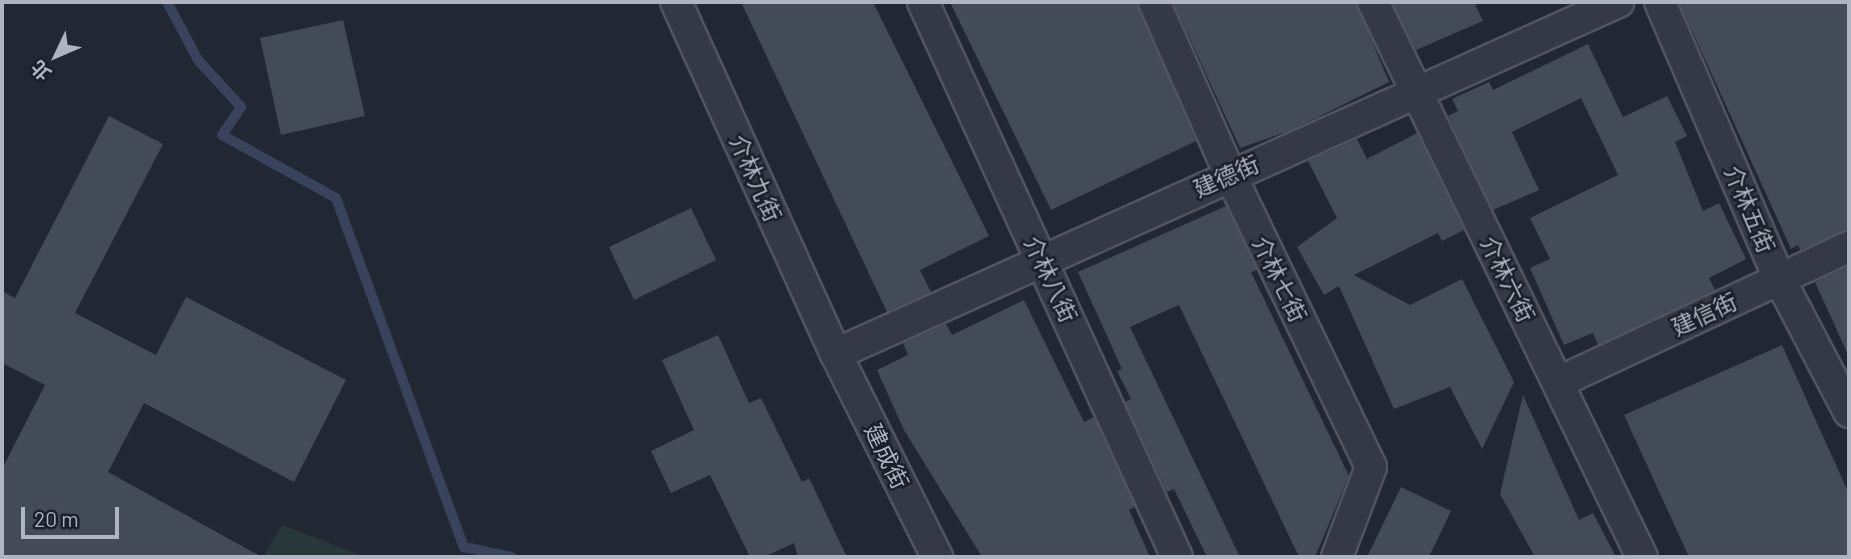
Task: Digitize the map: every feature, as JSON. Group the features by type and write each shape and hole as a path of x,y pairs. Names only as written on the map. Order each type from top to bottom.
{"street":[{"name":"介林九街","path":"676,2 836,354"},
{"name":"介林八街","path":"923,2 1177,557"},
{"name":"介林七街","path":"1154,2 1230,174 1371,467 1337,557"},
{"name":"介林六街","path":"1374,2 1642,557"},
{"name":"建德街","path":"836,354 1041,259 1618,2"},
{"name":"介林五街","path":"1660,2 1779,278 1849,412"},
{"name":"建信街","path":"1559,382 1849,247"},
{"name":"建成街","path":"836,354 937,557"}],"shaded area":[{"path":"282,525 366,557 263,557"}],"building":[{"path":"741,2 873,2 989,236 920,270 931,292 887,312"},
{"path":"950,2 1137,2 1196,141 1051,210"},
{"path":"1173,2 1356,2 1389,82 1292,130 1240,148"},
{"path":"1392,2 1474,2 1483,21 1416,50"},
{"path":"1679,2 1849,2 1849,230 1800,250 1798,245 1791,249"},
{"path":"343,20 365,116 281,135 260,38"},
{"path":"1588,44 1623,117 1667,96 1687,136 1675,142 1703,211 1719,203 1746,259 1709,278 1715,290 1598,345 1593,333 1564,345 1530,268 1550,259 1530,218 1618,175 1581,98 1512,132 1539,190 1493,210 1448,116 1458,111 1452,99 1489,82 1493,90"},
{"path":"109,116 163,144 75,313 156,355 186,297 346,380 294,482 144,403 108,472 262,557 2,557 2,469 45,385 2,363 2,291 15,298"},
{"path":"1417,133 1464,230 1442,241 1438,233 1354,275 1410,305 1462,279 1514,382 1482,449 1450,387 1394,409 1339,286 1324,295 1297,247 1337,218 1308,161 1357,139 1367,159"},
{"path":"1226,206 1257,270 1251,272 1349,476 1315,557 1299,557 1179,305 1130,327 1240,557 1207,557 1174,489 1167,492 1125,402 1131,399 1117,371 1122,369 1078,272"},
{"path":"691,208 716,260 634,300 609,247"},
{"path":"1849,266 1849,357 1815,282"},
{"path":"1024,300 1084,422 1094,417 1135,507 1129,510 1150,557 982,557 904,430 877,370 908,355 903,343 946,324 952,335"},
{"path":"718,335 749,403 761,398 802,482 809,478 847,557 798,557 794,543 764,557 750,557 710,475 671,493 651,451 694,430 662,360"},
{"path":"1782,345 1849,494 1849,557 1689,557 1624,415"},
{"path":"1523,395 1579,520 1593,513 1616,557 1535,557 1500,494"},
{"path":"1401,487 1451,511 1429,557 1367,557"}],"waterway":[{"path":"167,2 198,60 241,107 222,135 336,198 464,547 512,557"}]}
